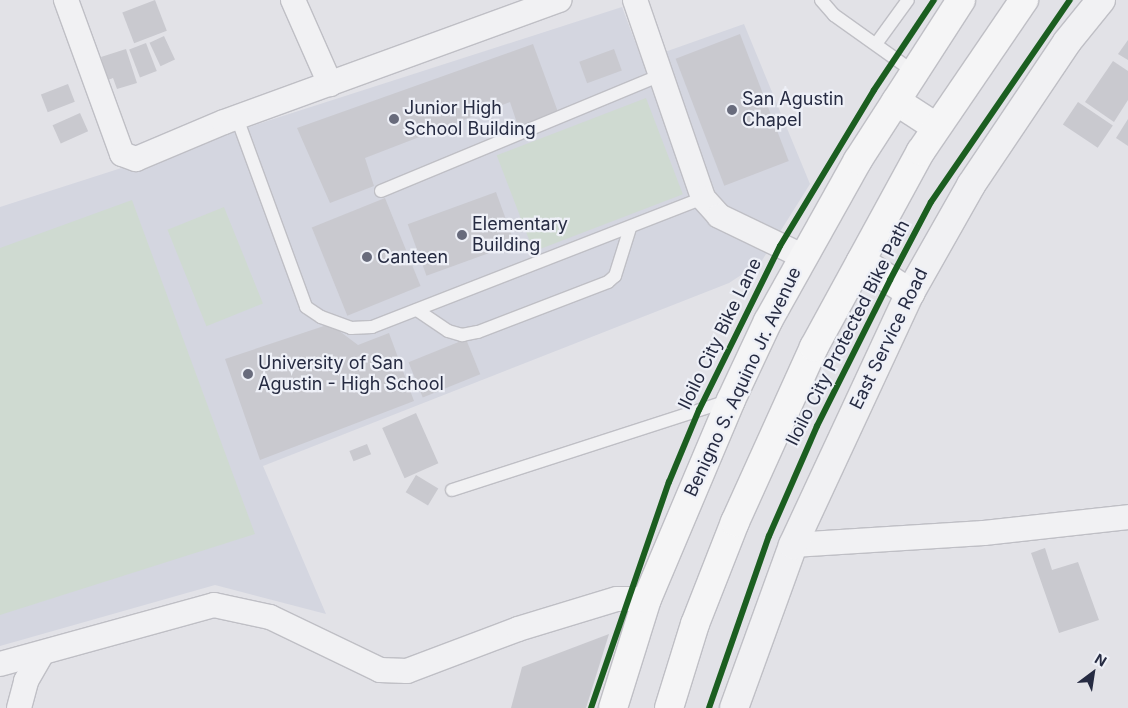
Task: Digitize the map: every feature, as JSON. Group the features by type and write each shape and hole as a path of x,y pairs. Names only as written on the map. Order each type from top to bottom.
{"highway":[{"name":"Benigno S. Aquino Jr. Avenue","path":"613,708 647,599 731,400 802,256 914,72 961,0"},
{"path":"669,708 695,624 735,522 792,392 861,260 936,127 1024,0"},
{"path":"896,101 936,127"},
{"path":"861,260 910,293"}],"street":[{"path":"66,0 122,154 136,159 237,118 560,0"},
{"path":"293,0 330,84"},
{"path":"635,0 703,198 719,216 802,256"},
{"name":"East Service Road","path":"734,708 793,545 910,293 971,185 1067,42 1101,0"},
{"path":"793,545 984,532 1128,516"},
{"path":"0,664 214,605 270,617 380,670 408,671 518,629 617,600 647,599"},
{"path":"19,708 26,682 42,653"}],"lane":[{"path":"821,0 834,15 914,72"},
{"path":"876,44 908,0"},
{"path":"381,191 661,75"},
{"path":"237,118 306,307 321,317 351,328 372,327 703,198"},
{"path":"417,310 448,331 462,335 488,328 608,282 615,276 630,228"},
{"path":"452,490 731,400"}],"shaded area":[{"name":"University of San Agustin - High School","path":"622,7 642,60 744,24 810,184 761,262 729,283 263,466 326,614 215,585 0,646 0,207"},
{"path":"646,98 683,194 534,251 497,155"},
{"path":"132,200 255,534 0,615 0,248"},
{"path":"224,207 263,303 206,326 167,230"}],"building":[{"path":"155,0 167,31 134,43 122,13"},
{"name":"San Agustin Chapel","path":"740,34 789,161 724,186 676,59"},
{"path":"164,36 175,60 160,66 149,43"},
{"path":"1128,40 1128,60 1118,54"},
{"path":"146,43 157,71 140,77 129,49"},
{"name":"Junior High School Building","path":"533,44 558,112 518,126 510,102 365,158 374,186 330,203 297,128"},
{"path":"126,49 137,83 117,89 113,78 108,80 101,57"},
{"path":"614,49 622,71 587,83 579,62"},
{"path":"1113,61 1128,71 1128,100 1114,122 1085,102"},
{"path":"68,84 75,102 48,112 41,94"},
{"path":"1078,102 1113,125 1098,148 1063,124"},
{"path":"80,113 88,131 61,143 53,125"},
{"path":"1128,119 1128,146 1116,138"},
{"name":"Elementary Building","path":"496,192 515,244 426,276 408,224"},
{"name":"Canteen","path":"385,198 421,286 347,316 312,228"},
{"path":"330,324 358,345 389,333 414,401 260,460 225,359"},
{"path":"466,339 480,374 423,397 409,362"},
{"path":"416,413 438,463 405,478 382,428"},
{"path":"367,444 371,454 354,461 349,451"},
{"path":"416,475 438,488 428,506 406,492"},
{"path":"1045,548 1052,570 1078,562 1099,620 1059,633 1031,553"},
{"path":"609,634 586,708 511,708 522,667"}],"cycle path":[{"name":"Iloilo City Bike Lane","path":"591,708 669,482 699,410 780,246 874,90 934,0"},
{"name":"Iloilo City Protected Bike Path","path":"709,708 769,536 817,426 890,280 931,202 1070,0"}],"place":[{"name":"San Agustin Chapel","path":"732,110"},
{"name":"Junior High School Building","path":"394,119"},
{"name":"Elementary Building","path":"462,235"},
{"name":"Canteen","path":"367,257"},
{"name":"University of San Agustin - High School","path":"248,374"}]}
